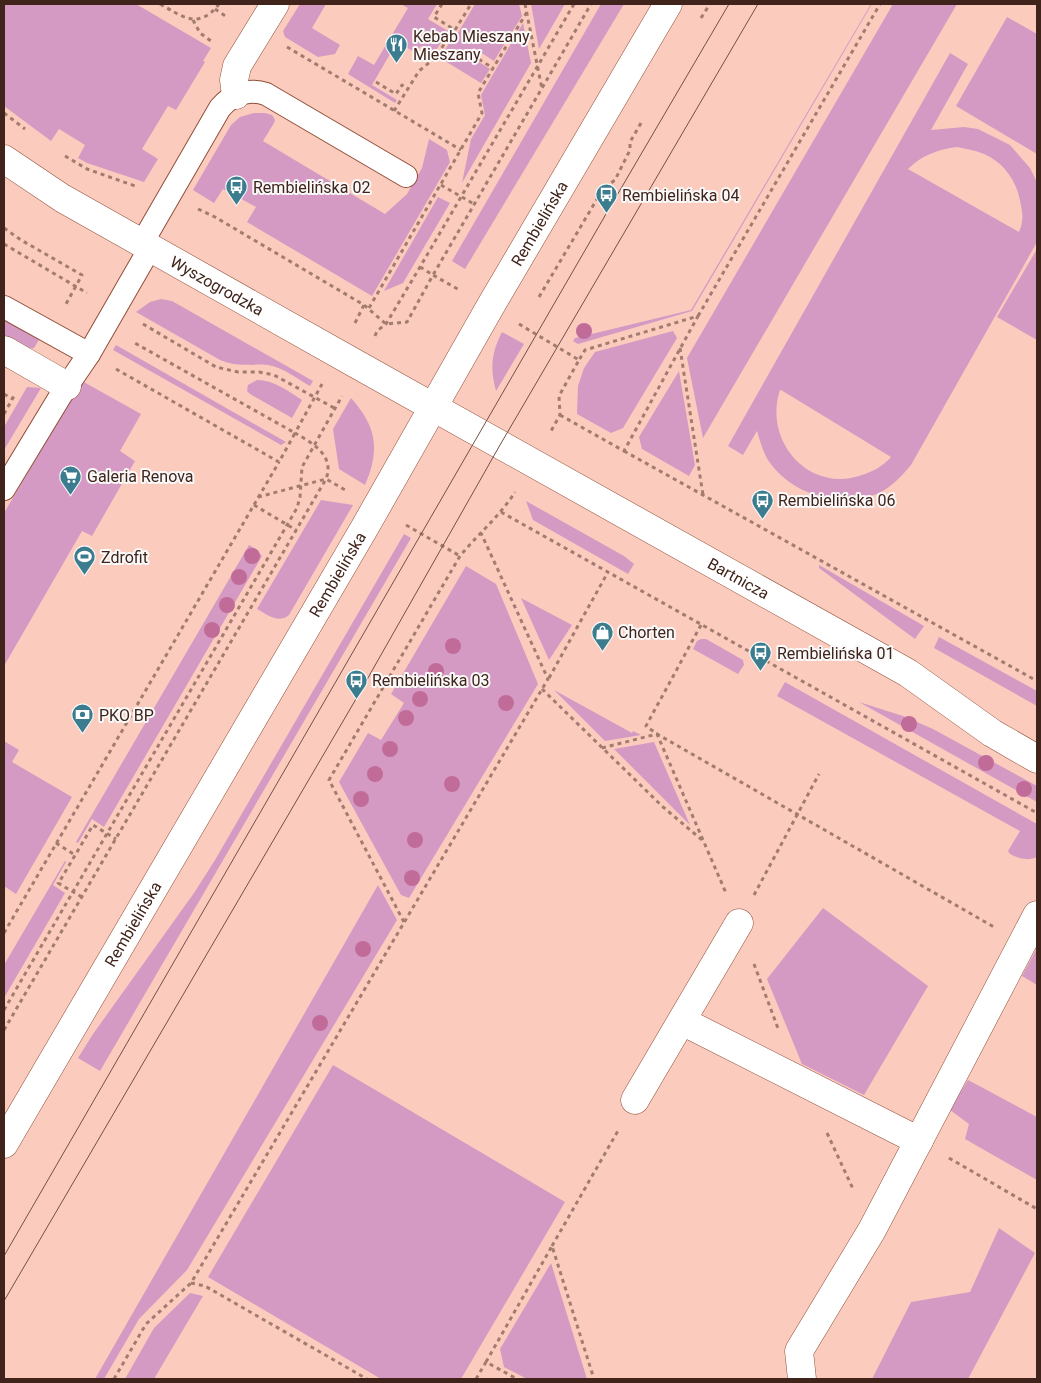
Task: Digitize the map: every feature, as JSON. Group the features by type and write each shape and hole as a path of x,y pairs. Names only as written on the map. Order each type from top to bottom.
{"street":[{"path":"236,95 234,80 237,66 275,4"},
{"name":"Rembielińska","path":"4,1144 668,4"},
{"name":"Wyszogrodzka","path":"4,159 62,198 433,407"},
{"path":"5,351 67,386"},
{"name":"Bartnicza","path":"433,407 908,673 992,733 1037,759"},
{"path":"802,1379 800,1351 872,1230 1037,915"},
{"path":"635,1100 739,923"},
{"path":"682,1021 919,1141"}],"lane":[{"path":"4,488 116,309 146,245 224,103 236,95 248,92 266,94 406,176"},
{"path":"4,307 89,354"}],"path":[{"path":"160,4 181,16 193,20 204,17 219,4"},
{"path":"442,4 434,17 454,30"},
{"path":"394,111 421,69 436,57 471,4"},
{"path":"525,4 542,89"},
{"path":"4,933 279,462 314,397 348,360 386,324 574,4"},
{"path":"420,267 433,275 591,4"},
{"path":"700,21 710,4"},
{"path":"624,451 698,316 880,4"},
{"path":"369,308 482,113 478,93 527,12"},
{"path":"193,20 200,33 214,43"},
{"path":"280,43 461,150"},
{"path":"472,55 494,68"},
{"path":"376,82 396,94 402,85 408,89"},
{"path":"4,113 22,128"},
{"path":"537,300 604,189 614,180 630,150 630,142 645,116"},
{"path":"440,185 474,204"},
{"path":"4,244 216,367 238,372 259,372 274,375 336,409"},
{"path":"4,1010 299,503 302,467 336,409 364,305"},
{"path":"579,360 585,350 698,316"},
{"path":"680,348 703,496"},
{"path":"89,354 279,462"},
{"path":"4,394 13,399"},
{"path":"560,416 1037,681"},
{"path":"4,1030 326,479 328,471 326,460 321,451 315,445 295,434"},
{"path":"258,498 326,479 460,556 329,780 404,922"},
{"path":"254,505 296,530"},
{"path":"502,512 1037,812"},
{"path":"481,533 548,679"},
{"path":"114,1379 146,1324 191,1282 548,679 608,572"},
{"path":"542,689 664,807 703,841"},
{"path":"602,748 657,734 1023,943"},
{"path":"739,923 819,774"},
{"path":"82,897 58,883 93,824 116,839"},
{"path":"56,843 75,855"},
{"path":"476,1379 635,1100"},
{"path":"919,1141 1037,1209"},
{"path":"552,1246 594,1379"},
{"path":"191,1282 205,1286 367,1379"},
{"path":"486,1362 517,1379"}],"shaded area":[{"path":"4,4 136,4 211,48 203,61 205,62 176,110 168,106 142,149 158,159 144,182 87,163 78,158 85,145 59,129 51,141 4,106"},
{"path":"300,4 326,4 312,28 340,45 335,54 318,57 285,37 283,31"},
{"path":"401,4 437,4 428,19 448,31 434,54 421,46 416,53 397,42 372,85 397,100 395,103 348,74 358,56 374,65 408,8"},
{"path":"475,4 519,4 522,16 494,61 474,48 468,55 490,69 481,83 440,58"},
{"path":"531,4 565,4 539,49"},
{"path":"601,4 624,4 465,269 452,261"},
{"path":"871,4 692,311 578,344 573,341 575,338 691,310"},
{"path":"893,4 957,4 703,438 687,358"},
{"path":"1007,17 1037,34 1037,154 956,106"},
{"path":"523,23 531,63 462,183 471,139 485,115 481,95"},
{"path":"950,53 968,64 931,130 964,127 978,129 1010,145 1030,168 1037,182 1037,242 911,465 888,487 877,494 857,499 842,500 828,498 801,489 777,471 766,457 757,431 743,455 728,446","holes":["957,147 984,154 1004,168 1014,182 1022,209 1022,222 1019,232 908,169 918,160 930,154 943,149","781,390 891,457 881,466 870,472 843,479 824,477 808,470 795,459 784,444 778,427 776,409"]},
{"path":"254,113 272,115 275,120 263,141 385,214 407,194 422,168 429,139 447,150 450,162 372,296 247,222 256,207 223,189 214,203 193,190 231,125 240,117"},
{"path":"438,197 450,203 403,283 384,291"},
{"path":"1037,249 1037,340 997,317"},
{"path":"161,299 172,301 313,381 310,386 274,366 239,365 220,360 136,312 150,302"},
{"path":"4,318 40,338 34,348 25,349 4,338"},
{"path":"673,331 677,338 623,428 611,433 577,414 578,386 584,368 595,352"},
{"path":"502,332 524,344 496,391 492,368 494,354"},
{"path":"116,345 286,442 281,445 113,350"},
{"path":"679,371 695,465 689,476 642,449 639,437"},
{"path":"257,380 275,384 302,400 292,418 247,391 248,385"},
{"name":"Galeria Renova","path":"82,381 141,414 120,451 135,461 92,536 82,531 4,666 4,513"},
{"path":"27,387 41,388 4,450 4,427"},
{"path":"351,398 366,419 373,439 373,461 365,485 339,469 333,429"},
{"path":"321,500 353,505 289,615 281,619 273,618 257,609"},
{"path":"526,501 624,556 634,564 628,574 533,520"},
{"path":"404,534 411,538 100,1071 78,1058 93,1034 194,893 215,860"},
{"path":"249,545 262,556 104,827 92,819 78,843 76,842"},
{"path":"819,565 924,626 915,639 819,568"},
{"path":"466,566 496,584 538,684 409,898 401,895 339,782 368,733 381,740 404,703 391,694"},
{"path":"521,598 572,625 549,660"},
{"path":"939,637 1037,691 1037,706 934,648"},
{"path":"706,639 743,660 744,665 738,674 693,649 697,641"},
{"path":"785,682 1037,824 1037,857 1030,859 1020,858 1010,854 1008,851 1020,831 777,696"},
{"path":"554,690 632,733 633,731 641,735 605,741"},
{"path":"859,702 903,716 933,729 1037,786 1037,802"},
{"path":"4,741 19,750 12,762 72,797 16,894 4,886"},
{"path":"654,742 690,825 614,749"},
{"path":"65,861 53,885 65,893 4,998 4,965"},
{"path":"378,885 397,920 187,1270 139,1319 104,1379 95,1379"},
{"path":"823,908 928,986 864,1095 802,1064 767,979"},
{"path":"1037,948 1037,985 1022,976"},
{"path":"333,1065 565,1202 461,1379 381,1379 208,1277"},
{"path":"968,1080 1037,1117 1037,1180 965,1139 969,1124 950,1110"},
{"path":"999,1228 1035,1253 968,1379 872,1379 911,1302 970,1292"},
{"path":"551,1263 587,1379 527,1379 504,1367 500,1349"},
{"path":"190,1293 203,1296 154,1379 125,1379 154,1328"}],"tram line":[{"path":"4,1256 729,4"},
{"path":"4,1301 356,699 500,445 758,4"}],"place":[{"name":"Kebab Mieszany Mieszany","path":"397,64"},
{"name":"Rembielińska 02","path":"237,206"},
{"name":"Rembielińska 04","path":"606,214"},
{"name":"Galeria Renova","path":"71,495"},
{"name":"Rembielińska 06","path":"762,519"},
{"name":"Zdrofit","path":"85,576"},
{"name":"Chorten","path":"602,651"},
{"name":"Rembielińska 01","path":"761,672"},
{"name":"Rembielińska 03","path":"356,699"},
{"name":"PKO BP","path":"83,734"}]}
